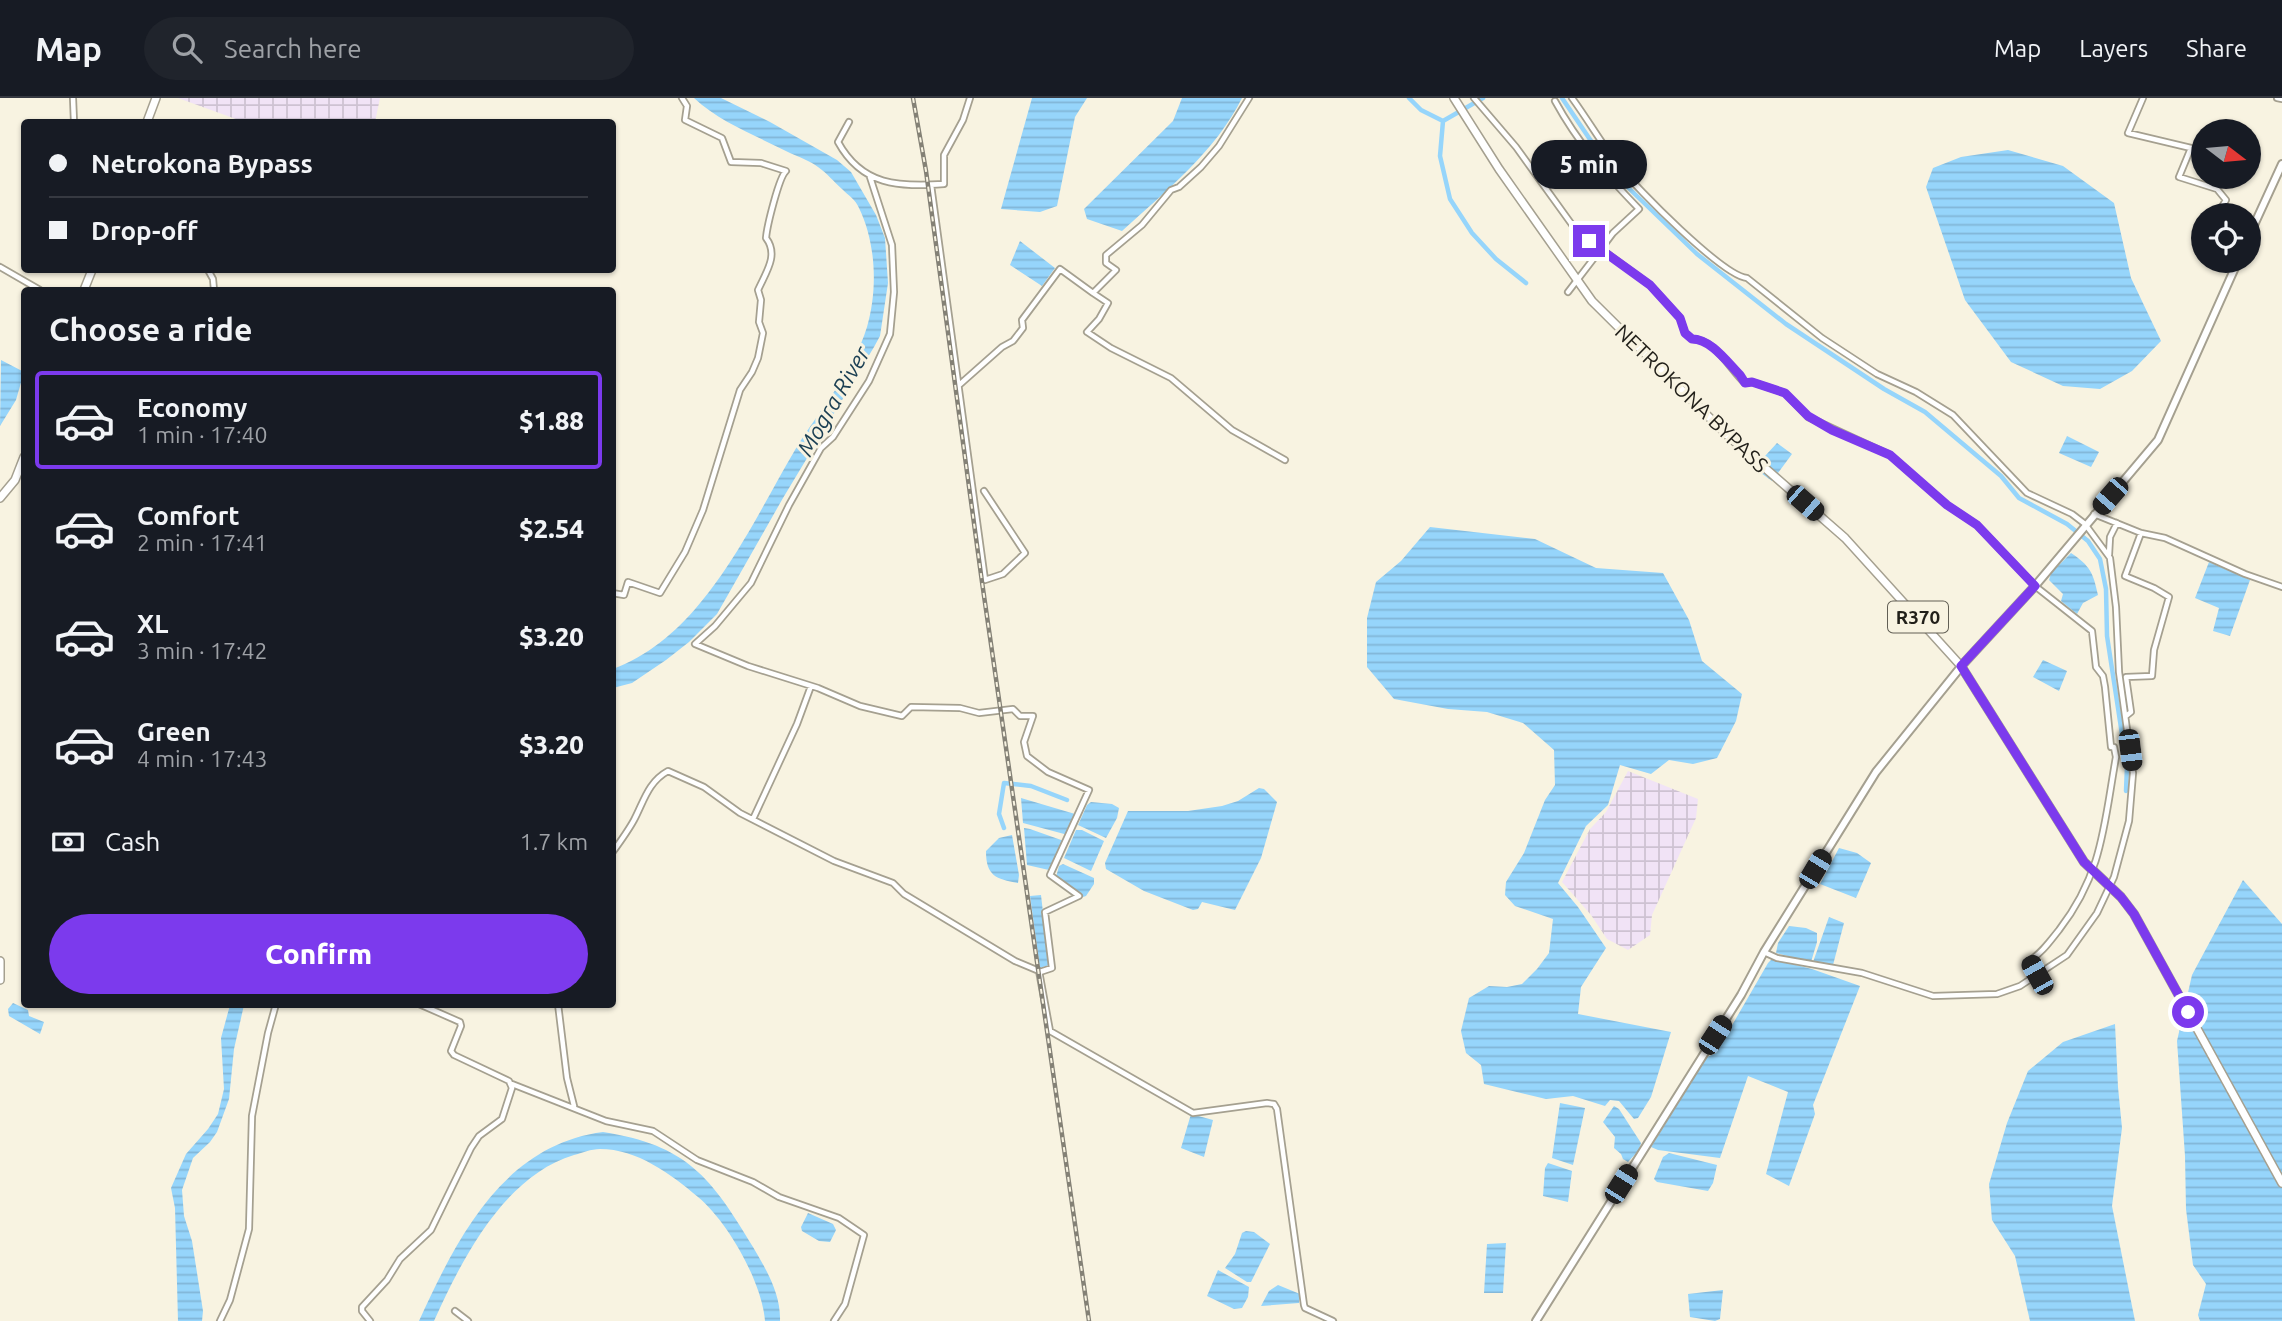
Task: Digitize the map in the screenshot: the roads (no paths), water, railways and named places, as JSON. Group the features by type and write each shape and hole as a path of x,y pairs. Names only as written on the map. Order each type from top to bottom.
{"main road":[{"path":"148,119 156,98"},
{"name":"NETROKONA BYPASS","path":"1455,100 1499,169 1592,302 1726,434 1844,538 1961,666 2084,862 2121,897 2134,914 2282,1183"},
{"path":"2261,210 2282,164"},
{"path":"1536,1321 1741,995 1764,952 1876,772 1961,666 2035,586 2158,440 2233,273"},
{"path":"0,498 15,480 21,465"},
{"path":"0,961 0,980"}],"street":[{"path":"73,98 74,119"},
{"path":"616,594 624,596 628,582 660,593 674,572 703,510 740,390 752,372 763,333 759,322 761,300 758,290 772,259 773,247 766,238 768,221 773,212 780,176 786,172 761,163 731,162 722,138 685,120 687,106 682,98"},
{"path":"849,122 838,142 857,166 870,177 892,184 944,184 944,155 963,120 970,98"},
{"path":"1093,293 1116,270 1107,263 1106,255 1142,225 1171,190 1179,187 1201,167 1219,146 1250,98"},
{"path":"1474,98 1516,147 1578,233 1650,285 1680,318 1685,333 1712,348 1745,383 1752,382 1785,393 1808,416 1832,430 1890,455 1947,505 1977,525 2035,586 2092,631 2096,667 2103,676 2105,687 2110,747 2114,747 2116,757 2106,827 2094,870 2070,915 2037,956 2029,961 2037,975"},
{"path":"1572,98 1619,167 1702,250 1740,277 1747,278 1833,345 1877,374 1916,392 1953,415 2027,493 2072,514 2085,525 2110,558"},
{"path":"2143,98 2128,133 2191,148 2179,177 2217,189 2226,200 2224,203"},
{"path":"1555,101 1595,163 1639,209 1613,233 1568,292"},
{"path":"616,847 657,777 668,771 704,788 740,813 834,861 893,883 908,897 1015,961 1040,972 1052,968 1045,912 1079,896 1050,875 1089,790 1048,772 1027,756 1024,743 1033,716 1020,716 1011,709 979,713 960,708 911,707 902,716 860,706 695,644 715,626 751,583 789,505 821,448 833,437 869,381 890,334 894,292 892,245 870,177"},
{"path":"931,185 985,580 1003,574 1025,553 984,491"},
{"path":"0,267 35,287"},
{"path":"958,386 1002,347 1013,341 1023,328 1022,320 1060,269 1108,303 1099,320 1087,332 1111,348 1171,377 1232,430 1285,460"},
{"path":"2094,514 2141,533 2165,538 2233,569 2282,586"},
{"path":"1764,952 1777,958 1862,973 1933,996 1997,994 2020,986 2067,954 2097,913 2114,877 2129,821 2133,773 2119,671 2116,607 2108,550 2110,537 2117,523"},
{"path":"2126,716 2131,712 2132,706 2126,677 2152,676 2158,635 2169,597 2125,576 2141,533"},
{"path":"753,819 797,724 811,686"},
{"path":"1040,972 1050,1031 1191,1112 1274,1104 1277,1109 1304,1305 1305,1308 1333,1321"},
{"path":"220,1321 230,1300 249,1229 252,1116 275,1008"},
{"path":"428,1008 460,1022 461,1026 452,1045 451,1051 454,1055 533,1094 606,1121 653,1131 697,1160 753,1182 779,1197 839,1218 862,1233 864,1238 845,1304 834,1321"},
{"path":"558,1008 567,1078 574,1107"},
{"path":"370,1321 362,1307 387,1280 400,1259 431,1230 471,1148 479,1136 502,1119 512,1084"},
{"path":"455,1311 468,1321"}],"water":[{"name":"Mogra River","path":"694,98 721,98 837,160 851,172 876,215 885,238 888,283 880,336 717,614 666,660 632,683 616,687 616,668 645,653 673,632 698,606 720,576 741,545 795,450 853,360 871,312 874,282 872,251 865,222 854,200 815,165 752,135"},
{"path":"1032,98 1087,98 1075,117 1057,206 1040,212 1001,209"},
{"path":"1182,98 1242,98 1204,153 1122,231 1087,219 1084,209 1173,121"},
{"path":"2008,150 2063,166 2114,203 2131,278 2161,341 2132,371 2100,389 2063,386 2011,362 1965,300 1926,187 1933,168 1961,157"},
{"path":"1020,241 1055,268 1042,286 1010,265"},
{"path":"1,360 21,370 21,382 16,400 0,426"},
{"path":"2067,436 2099,452 2091,467 2059,453"},
{"path":"1777,443 1792,454 1772,481 1754,468"},
{"path":"1430,527 1535,539 1596,568 1663,573 1689,620 1702,661 1742,694 1736,721 1717,758 1693,764 1669,760 1651,774 1620,765 1608,805 1586,826 1558,883 1606,948 1581,987 1578,1014 1671,1032 1651,1097 1638,1118 1634,1119 1619,1101 1610,1100 1605,1106 1573,1096 1546,1099 1484,1084 1481,1065 1466,1053 1461,1031 1469,998 1489,986 1522,984 1549,953 1553,919 1515,906 1505,895 1506,882 1524,853 1545,800 1555,785 1554,750 1523,723 1487,712 1448,709 1394,699 1367,667 1367,618 1376,582 1401,561"},
{"path":"2071,553 2090,570 2098,595 2083,603 2077,614 2061,601 2063,594 2049,580 2051,573"},
{"path":"2209,562 2250,580 2230,636 2213,631 2219,608 2195,598"},
{"path":"2043,660 2067,671 2059,691 2033,677"},
{"path":"1259,788 1264,789 1277,802 1261,858 1235,910 1202,902 1198,909 1193,910 1144,891 1106,869 1105,863 1128,811 1188,811 1222,806 1238,801"},
{"path":"1021,798 1075,814 1068,835 1023,823"},
{"path":"1091,802 1112,804 1119,808 1117,818 1106,838 1078,825"},
{"path":"1024,828 1064,841 1049,870 1027,865"},
{"path":"1076,830 1082,830 1104,841 1091,871 1064,858"},
{"path":"1012,835 1018,883 994,875 986,859 986,851 999,838"},
{"path":"1839,848 1857,853 1871,863 1856,898 1820,884"},
{"path":"1063,864 1094,878 1094,884 1086,896 1083,897 1056,877 1059,866"},
{"path":"2243,880 2282,924 2282,1321 2200,1321 2198,1315 2206,1284 2193,1265 2186,1209 2177,1041 2192,975"},
{"path":"1041,895 1049,965 1040,968 1030,896"},
{"path":"1829,917 1844,923 1833,965 1813,962"},
{"path":"1789,926 1806,928 1817,933 1811,962 1776,953 1778,943"},
{"path":"1772,959 1812,969 1860,986 1813,1105 1815,1114 1789,1186 1766,1174 1788,1092 1748,1076 1720,1158 1651,1147 1707,1057 1716,1053"},
{"path":"13,1003 28,1010 29,1016 44,1022 40,1034 9,1016 8,1009"},
{"path":"229,1008 243,1008 234,1049 229,1099 217,1132 193,1158 182,1190 184,1216 192,1241 203,1311 202,1321 178,1321 175,1208 171,1188 186,1154 218,1114 224,1089 221,1038"},
{"path":"2115,1024 2122,1128 2112,1206 2135,1321 2030,1321 2015,1256 1992,1220 1989,1184 2007,1123 2028,1071 2063,1042"},
{"path":"1560,1103 1585,1108 1573,1165 1552,1158"},
{"path":"1614,1106 1619,1109 1641,1143 1639,1150 1628,1162 1614,1148 1615,1137 1603,1122"},
{"path":"1191,1114 1213,1120 1204,1157 1181,1148"},
{"path":"603,1132 656,1146 694,1168 709,1183 738,1222 768,1273 778,1301 780,1321 765,1321 757,1289 742,1254 721,1221 698,1197 653,1164 627,1153 600,1149 574,1155 549,1166 506,1200 472,1247 434,1321 419,1321 468,1228 488,1200 511,1176 537,1155 568,1140"},
{"path":"1669,1153 1717,1165 1713,1183 1708,1191 1657,1182 1654,1179 1663,1157"},
{"path":"1548,1163 1572,1171 1568,1202 1543,1196 1545,1168"},
{"path":"808,1213 833,1224 836,1230 830,1242 819,1241 802,1231 801,1227"},
{"path":"1254,1232 1270,1244 1251,1282 1225,1268 1235,1254 1242,1233"},
{"path":"1506,1243 1503,1293 1484,1293 1487,1244"},
{"path":"1218,1270 1249,1287 1248,1297 1242,1308 1234,1309 1207,1296"},
{"path":"1278,1285 1300,1294 1299,1303 1261,1306 1269,1291"},
{"path":"1723,1290 1720,1319 1715,1321 1690,1317 1688,1294"}],"waterway":[{"path":"1409,98 1421,110 1443,121 1483,98"},
{"path":"1562,98 1612,172 1697,254 1786,324 1884,389 1925,412 2001,476 2019,498 2067,524 2088,541 2100,559 2106,589 2107,636 2127,767 2126,791"},
{"path":"1443,121 1440,156 1450,199 1472,233 1496,259 1526,283"},
{"path":"1004,828 999,814 1004,783 1031,786 1067,800"}],"railway":[{"path":"913,98 926,171 982,582 1089,1321"}]}
